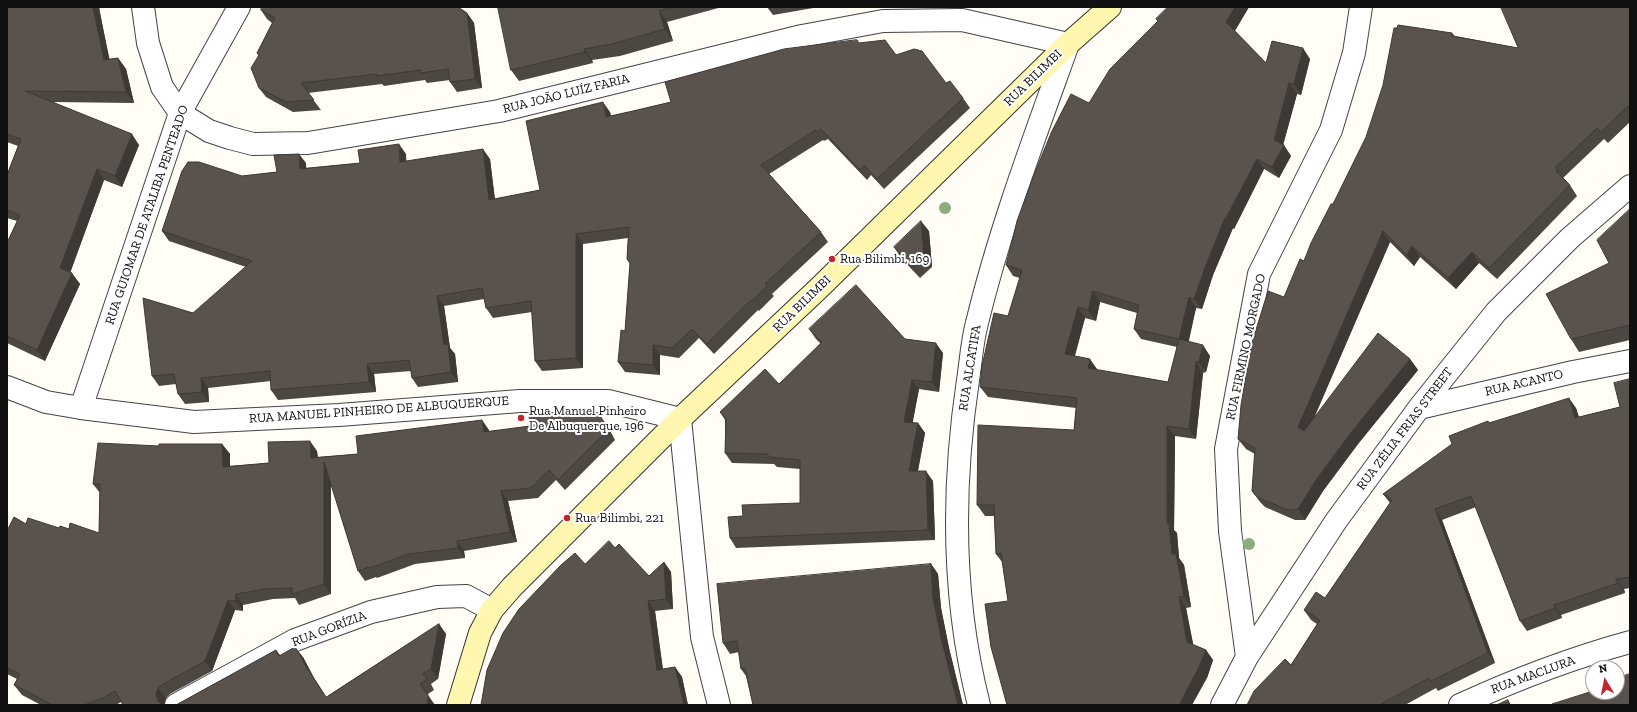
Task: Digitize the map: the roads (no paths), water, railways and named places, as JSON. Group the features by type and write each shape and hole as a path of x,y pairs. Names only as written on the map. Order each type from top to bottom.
{"street":[{"name":"RUA JOÃO LUÍZ FARIA","path":"143,7 148,43 162,87 180,113 209,131 253,144 308,144 499,111 802,36 883,21 962,20 1068,44"},
{"name":"RUA GUIOMAR DE ATALIBA PENTEADO","path":"81,408 180,113 239,7"},
{"name":"RUA BILIMBI","path":"458,705 480,633 492,610 512,587 680,419 824,283 1068,44 1110,7"},
{"name":"RUA FIRMINO MORGADO","path":"1247,657 1230,531 1226,449 1259,274 1331,130 1354,53 1361,7"},
{"name":"RUA ALCATIFA","path":"979,705 966,639 960,586 957,505 963,416 976,324 1003,226 1068,44"},
{"name":"RUA ZÉLIA FRIAS STREET","path":"1222,705 1247,657 1336,521 1419,408 1496,312 1570,238 1630,186"},
{"name":"RUA ACANTO","path":"1419,408 1573,372 1630,361"},
{"name":"RUA MANUEL PINHEIRO DE ALBUQUERQUE","path":"7,387 46,402 81,408 194,422 340,415 520,400 608,401 680,419"},
{"path":"680,419 702,637 719,705"},
{"name":"RUA GORÍZIA","path":"176,705 295,640 371,612 437,597 466,596 492,610"},
{"name":"RUA MACLURA","path":"1460,705 1493,689 1630,642"}],"place":[{"name":"Rua Bilimbi, 169","path":"832,259"},
{"name":"Rua Manuel Pinheiro De Albuquerque, 196","path":"521,418"},
{"name":"Rua Bilimbi, 221","path":"567,518"}]}
